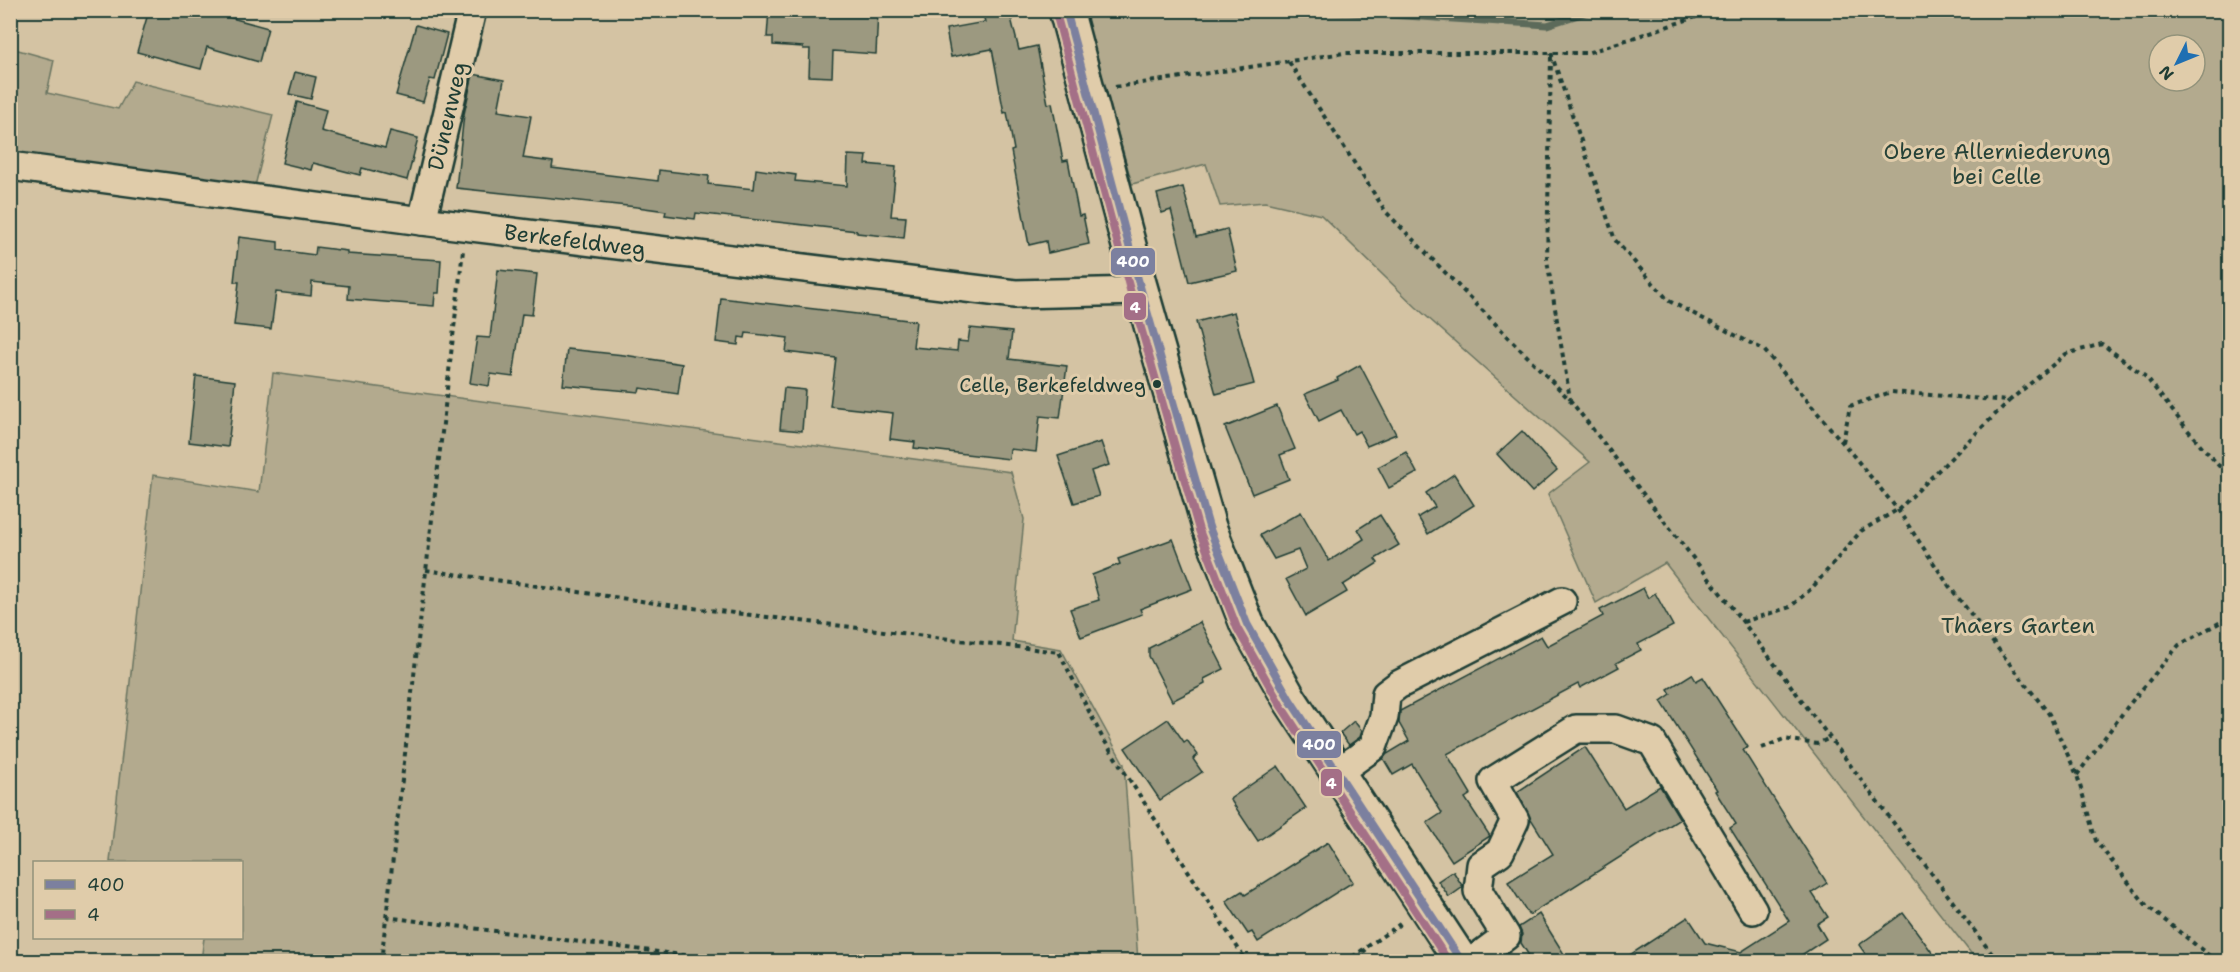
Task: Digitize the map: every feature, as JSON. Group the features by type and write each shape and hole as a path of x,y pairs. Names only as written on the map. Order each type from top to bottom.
{"main road":[{"path":"1066,10 1141,291 1209,527 1247,624 1290,700 1462,962"}],"street":[{"name":"Dünenweg","path":"422,221 472,10"},
{"name":"Berkefeldweg","path":"10,166 422,221 1015,294 1141,291"},
{"path":"1338,772 1373,747 1384,717 1386,694 1398,685 1562,601"},
{"path":"1471,962 1506,936 1478,891 1481,865 1500,852 1515,820 1493,781 1576,729 1616,729 1653,742 1753,910"}],"path":[{"path":"1088,90 1167,81 1344,53 1587,53 1717,10"},
{"path":"1551,53 1547,260 1570,400"},
{"path":"1551,53 1616,240 1669,301 1764,350 1843,443 1898,510 1949,586 2049,714 2077,775 2097,841 2146,906 2217,962"},
{"path":"1289,63 1386,212 1570,400 1743,622 1998,962"},
{"path":"381,962 466,226"},
{"path":"1743,622 1790,607 1812,588 1861,531 1898,510 2009,401 2066,354 2102,344 2146,377 2186,428 2220,466 2229,468"},
{"path":"1843,443 1850,406 1891,392 2009,401"},
{"path":"426,570 676,606 1059,652 1102,737 1247,962"},
{"path":"2077,775 2128,706 2179,645 2229,618"},
{"path":"1762,748 1784,739 1817,744 1830,738"},
{"path":"1345,962 1426,906"},
{"path":"386,917 736,962"},
{"path":"1363,949 1369,956"},
{"path":"1877,962 1883,958"}],"green space":[{"path":"1084,11 2229,11 2229,961 1977,961 1665,563 1596,603 1548,494 1590,462 1416,307 1321,215 1265,202 1220,206 1206,164 1132,184"},
{"path":"11,48 54,60 47,93 118,109 133,81 273,115 253,194 11,159"},
{"path":"273,373 1011,472 1024,519 1012,641 1061,649 1124,764 1138,961 201,961 204,939 243,939 243,861 110,861 153,475 259,492"}],"building":[{"path":"149,10 203,10 268,28 259,62 207,47 201,69 137,52"},
{"path":"769,10 878,10 876,54 833,51 832,77 809,76 810,49 773,45 773,37 767,37"},
{"path":"982,10 1009,10 1019,50 1037,46 1048,104 1052,103 1063,161 1068,160 1079,216 1083,215 1089,244 1048,253 1046,241 1029,245 1011,151 1014,150 1007,112 1004,113 992,49 951,57 946,29 985,22"},
{"path":"416,25 447,34 435,80 430,79 423,102 396,95"},
{"path":"295,72 316,77 311,99 289,94"},
{"path":"473,74 504,80 498,111 531,116 523,158 553,162 552,168 658,181 659,170 709,176 708,184 754,189 756,169 796,175 795,181 847,186 848,155 867,156 866,164 896,167 891,216 906,217 904,238 696,213 695,219 665,215 666,211 637,207 456,188 464,114"},
{"path":"297,102 326,110 321,131 385,148 390,131 418,138 407,180 362,168 360,175 313,163 311,170 282,163"},
{"path":"1183,187 1196,237 1227,229 1237,271 1189,282 1171,210 1162,213 1157,194"},
{"path":"239,237 278,242 278,250 315,255 316,247 347,251 347,254 441,260 439,293 435,293 434,306 348,299 349,286 312,282 311,296 276,292 271,329 234,325 239,282 234,282"},
{"path":"498,270 537,274 532,315 522,314 513,377 491,374 489,386 470,383 477,337 490,338"},
{"path":"721,298 916,321 913,347 957,351 958,341 968,342 970,328 1012,332 1009,359 1067,366 1060,418 1040,416 1036,452 1010,449 1009,459 914,448 915,442 890,439 893,413 830,406 836,358 786,352 788,338 746,333 745,338 739,337 738,345 716,342"},
{"path":"1234,312 1254,384 1216,394 1196,322"},
{"path":"567,349 682,364 678,394 640,388 639,392 563,385"},
{"path":"1360,365 1396,434 1367,446 1359,431 1354,434 1341,410 1319,421 1305,394 1338,380 1337,378"},
{"path":"196,376 235,381 228,447 189,442"},
{"path":"784,388 805,390 802,431 780,429"},
{"path":"1277,406 1295,449 1280,455 1289,479 1252,494 1225,427"},
{"path":"1522,431 1557,470 1532,492 1497,454"},
{"path":"1101,442 1109,465 1091,471 1099,496 1074,503 1058,456"},
{"path":"1406,452 1417,473 1389,488 1378,467"},
{"path":"1454,474 1474,505 1428,534 1418,517 1435,507 1426,493"},
{"path":"1301,512 1329,561 1364,539 1358,529 1380,515 1399,545 1375,559 1378,563 1343,585 1347,592 1306,616 1286,579 1306,569 1298,550 1274,559 1260,535"},
{"path":"1173,539 1192,589 1140,609 1142,614 1081,637 1070,609 1099,600 1092,575 1120,564 1118,559"},
{"path":"1643,588 1648,598 1655,593 1673,626 1638,644 1641,650 1616,663 1619,667 1580,688 1578,684 1447,754 1471,794 1465,798 1490,836 1452,861 1427,823 1442,813 1412,764 1393,775 1383,758 1409,741 1399,723 1400,711 1541,636 1547,646 1603,616 1600,610"},
{"path":"1200,622 1224,669 1204,679 1205,684 1172,701 1149,656 1149,648"},
{"path":"1692,674 1696,681 1703,677 1748,747 1743,750 1827,883 1812,893 1828,917 1817,924 1826,939 1791,962 1619,962 1688,917 1705,943 1741,952 1789,921 1730,828 1736,824 1661,701 1671,694 1668,689"},
{"path":"1168,719 1184,742 1187,740 1198,755 1193,759 1202,772 1160,800 1125,748"},
{"path":"1354,721 1362,731 1360,737 1349,745 1340,733"},
{"path":"1585,747 1624,808 1660,786 1680,819 1529,915 1508,882 1553,854 1517,792"},
{"path":"1278,766 1306,808 1258,841 1230,799"},
{"path":"1328,842 1353,882 1258,942 1252,932 1248,934 1226,901 1242,891 1245,895"},
{"path":"1453,871 1463,887 1449,897 1438,881"},
{"path":"1903,913 1939,962 1871,962 1859,945"},
{"path":"1539,914 1569,962 1533,962 1521,943 1522,934 1519,927"}],"waterway":[{"path":"1309,10 1547,25 1594,10"}],"transit line":[{"name":"400","path":"1066,10 1139,283 1209,527 1247,624 1290,700 1462,962"},
{"name":"4","path":"1056,13 1129,286 1199,530 1237,628 1281,706 1449,962"}],"place":[{"name":"Celle, Berkefeldweg","path":"1157,384"}],"park label":[{"name":"Obere Allerniederung bei Celle","path":"1997,164"},
{"name":"Thaers Garten","path":"2018,625"}]}
